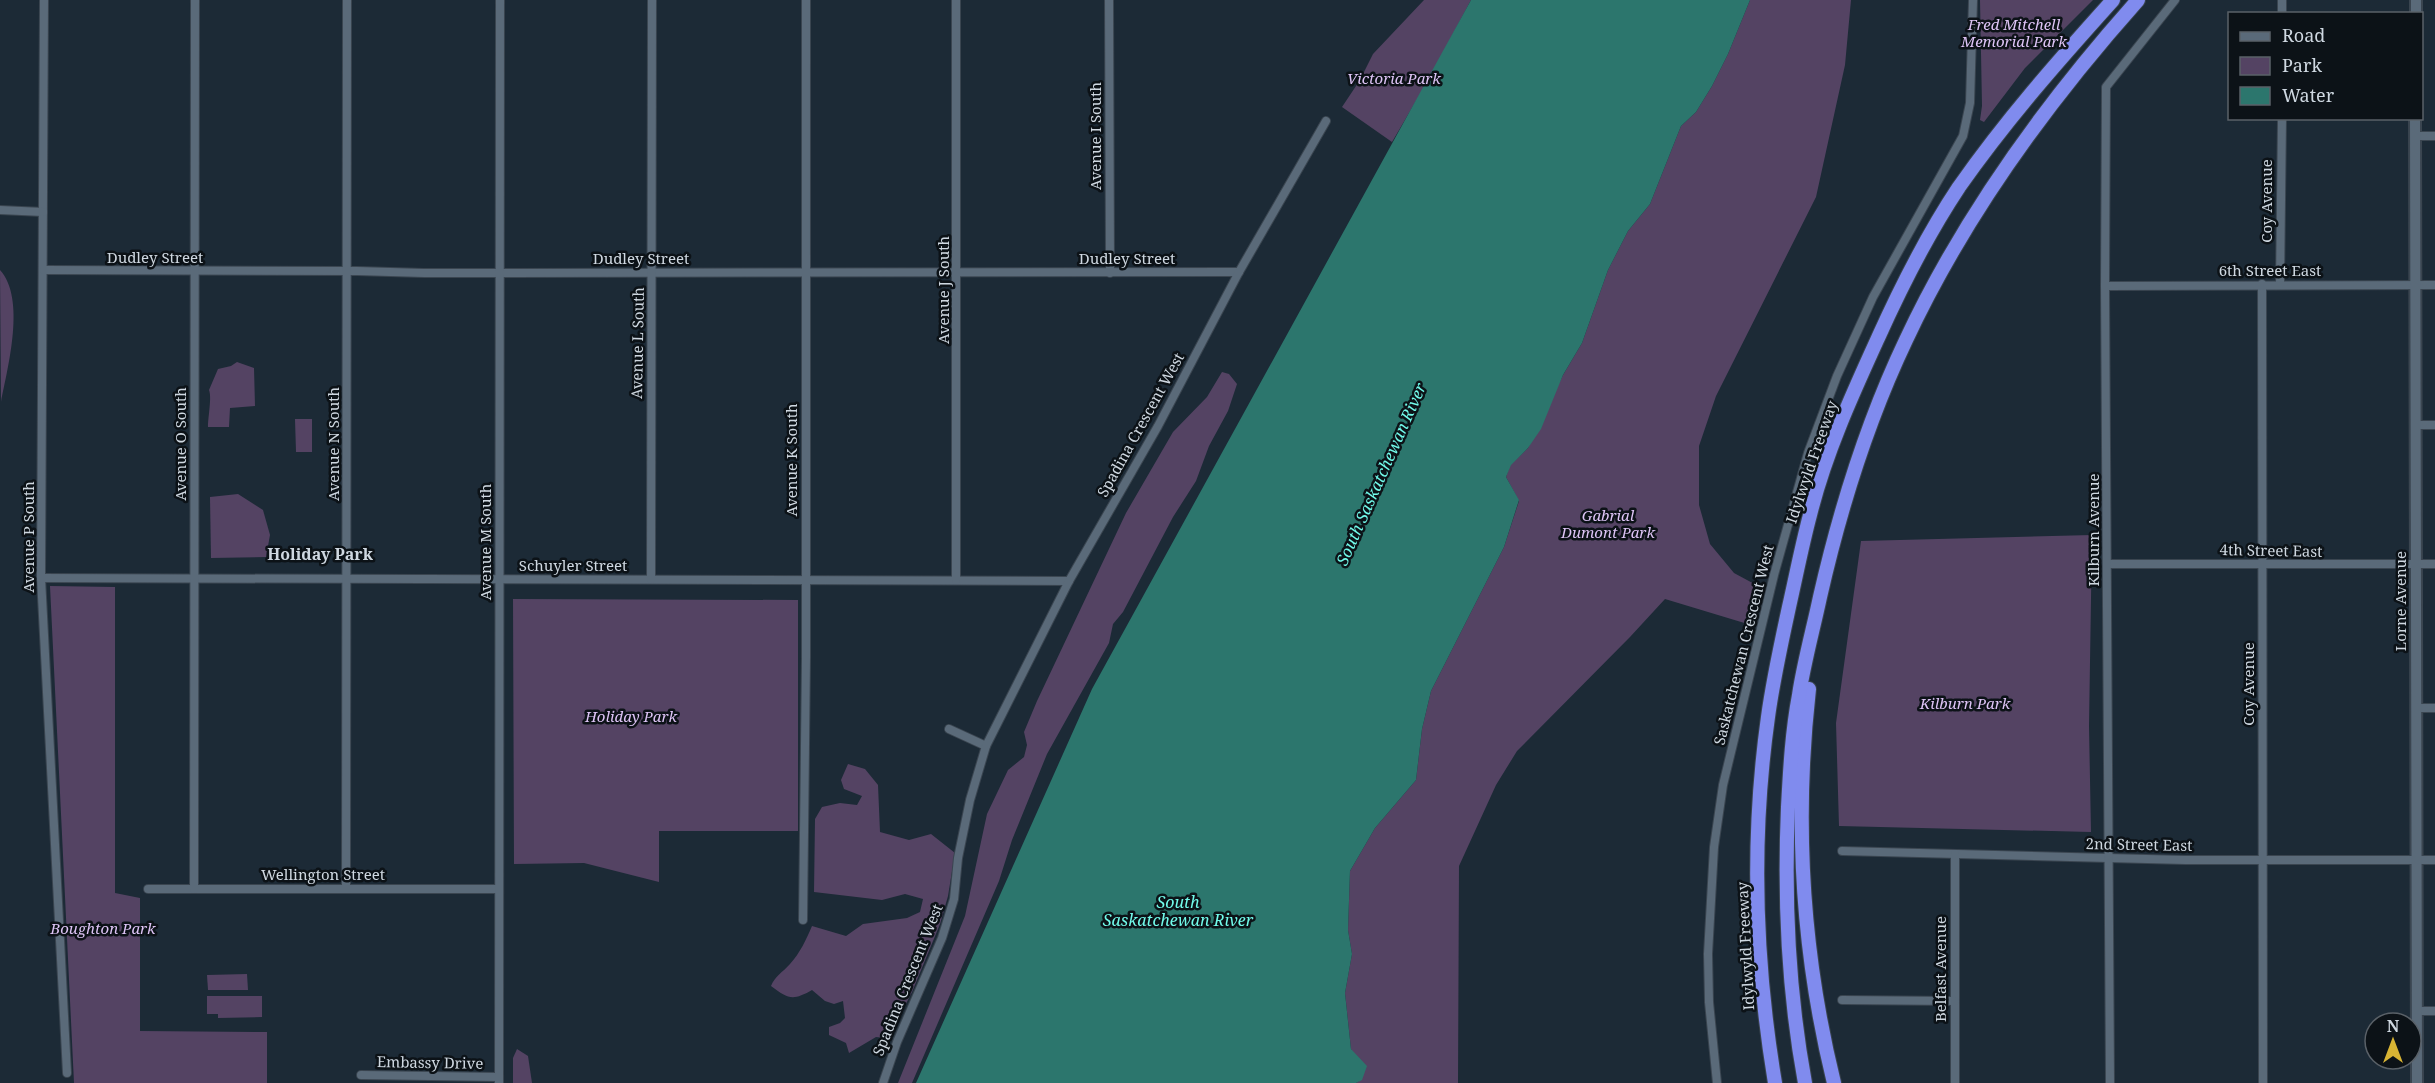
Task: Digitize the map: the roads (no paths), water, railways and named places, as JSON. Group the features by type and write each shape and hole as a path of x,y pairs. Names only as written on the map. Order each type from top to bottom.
{"highway":[{"name":"Idylwyld Freeway","path":"1775,1083 1766,1019 1759,925 1761,782 1773,684 1810,513 1860,377 1894,303 1923,249 1958,190 2030,92 2113,0"},
{"path":"1805,1083 1795,1030 1790,974 1786,854 1791,753 1798,696 1830,554 1859,456 1879,401 1927,298 1967,228 2027,137 2088,58 2138,0"},
{"path":"1830,554 1810,679 1800,786 1805,921 1814,989 1834,1083"}],"main road":[{"name":"Lorne Avenue","path":"2415,120 2417,1011"}],"street":[{"name":"Avenue P South","path":"44,0 41,578 67,1073"},
{"name":"Avenue O South","path":"194,889 195,0"},
{"name":"Avenue N South","path":"346,888 347,0"},
{"name":"Avenue M South","path":"499,1080 500,0"},
{"name":"Avenue L South","path":"651,579 652,0"},
{"name":"Avenue K South","path":"803,920 806,0"},
{"name":"Avenue J South","path":"956,0 956,580"},
{"name":"Avenue I South","path":"1109,0 1110,273"},
{"name":"Saskatchewan Crescent West","path":"1717,1083 1709,1002 1708,954 1714,847 1723,785 1774,575 1812,443 1837,376 1873,297 1963,136 1970,103 1973,0"},
{"name":"Kilburn Avenue","path":"2110,1083 2106,87 2175,0"},
{"name":"Coy Avenue","path":"2280,284 2282,120"},
{"name":"Spadina Crescent West","path":"883,1083 897,1042 942,938 954,899 958,858 970,800 986,746 1069,581 1158,426 1239,272 1326,121"},
{"path":"2415,136 2435,136"},
{"path":"0,210 43,212"},
{"name":"Dudley Street","path":"44,270 652,273 1239,272"},
{"name":"Coy Avenue","path":"2262,284 2263,1083"},
{"name":"6th Street East","path":"2105,286 2435,285"},
{"path":"2416,425 2435,425"},
{"name":"4th Street East","path":"2107,564 2435,564"},
{"name":"Schuyler Street","path":"41,578 1069,581"},
{"path":"2417,708 2435,708"},
{"path":"949,729 986,746"},
{"name":"2nd Street East","path":"1842,851 2109,859 2435,860"},
{"name":"Belfast Avenue","path":"1955,854 1955,1083"},
{"name":"Wellington Street","path":"148,889 499,889"},
{"path":"1842,1000 1955,1001"},
{"name":"Embassy Drive","path":"361,1075 499,1080"}],"water":[{"name":"South Saskatchewan River","path":"1471,0 1750,0 1712,86 1696,112 1681,126 1650,204 1628,231 1608,270 1582,343 1563,375 1541,429 1528,448 1511,465 1506,477 1519,500 1504,547 1431,691 1422,729 1416,780 1375,828 1350,871 1348,930 1352,954 1345,993 1351,1049 1367,1066 1362,1080 1356,1083 916,1083 1092,689"}],"district":[{"name":"Holiday Park","path":"320,554"}],"park label":[{"name":"Fred Mitchell Memorial Park","path":"2014,34"},
{"name":"Victoria Park","path":"1394,79"},
{"name":"Gabrial Dumont Park","path":"1608,524"},
{"name":"Kilburn Park","path":"1965,704"},
{"name":"Boughton Park","path":"103,929"}]}
